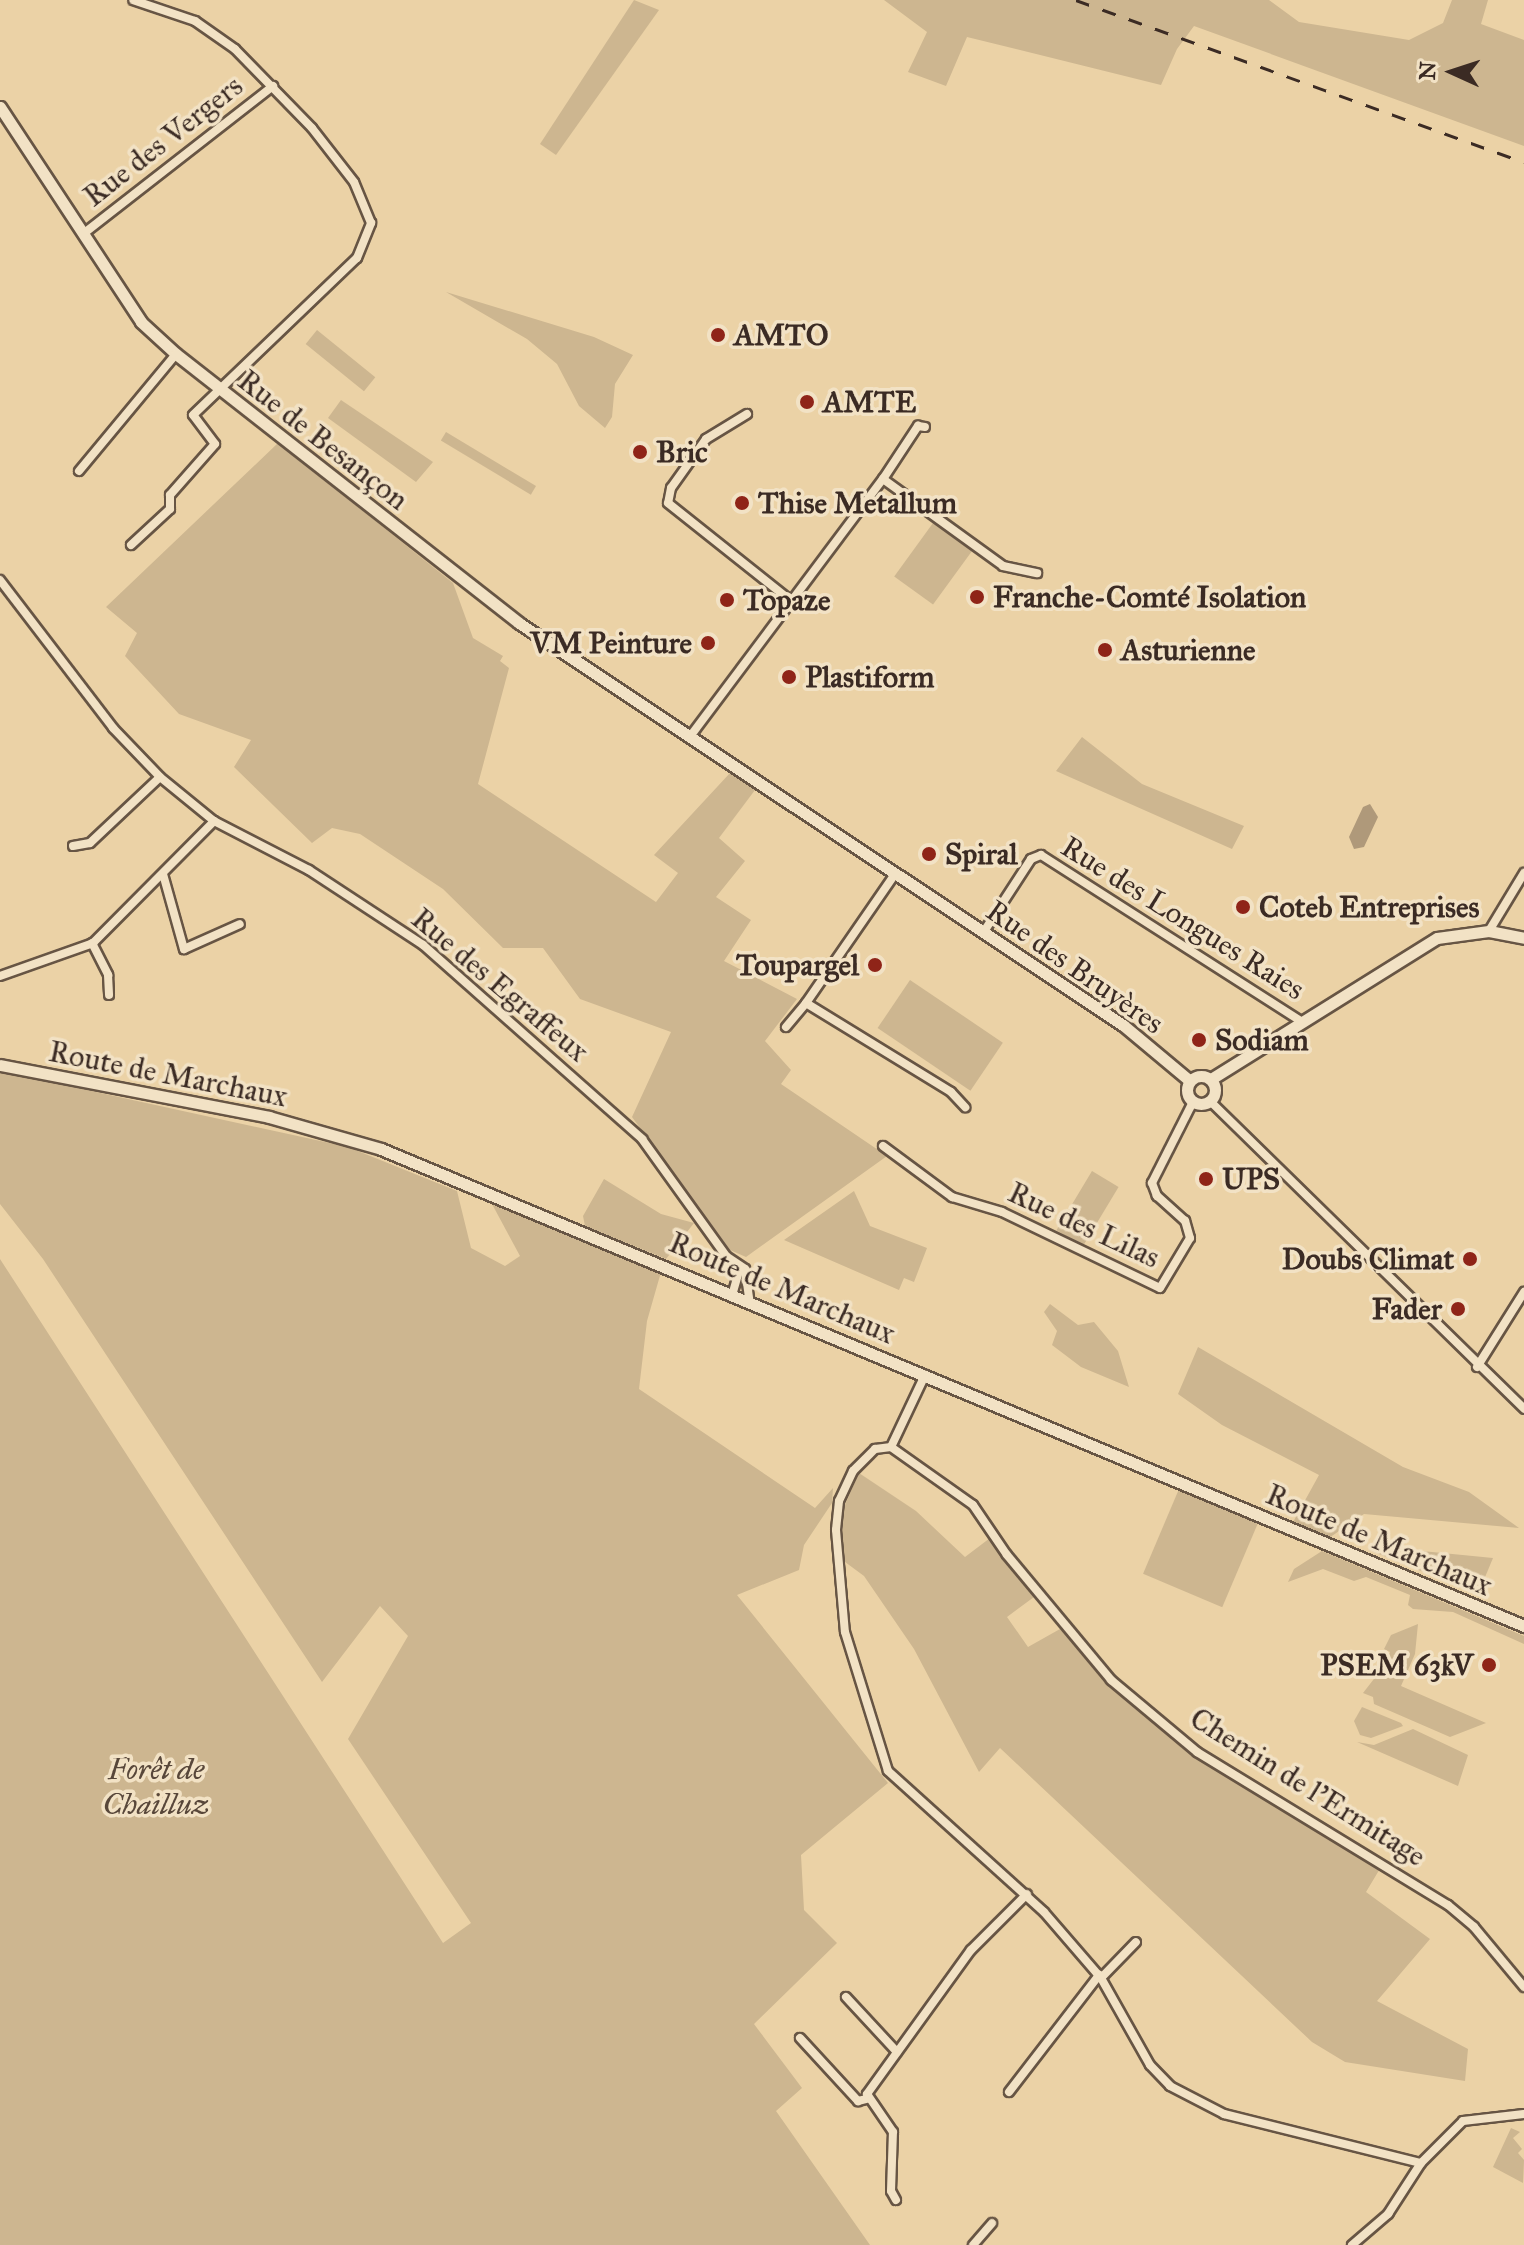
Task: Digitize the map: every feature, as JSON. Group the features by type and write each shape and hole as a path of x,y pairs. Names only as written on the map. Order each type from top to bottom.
{"street":[{"path":"131,545 170,509 170,495 215,444 193,415 357,258 369,239 369,210 354,182 273,86 195,21 133,0"},
{"name":"Rue des Vergers","path":"83,234 273,86"},
{"name":"Rue de Besançon","path":"0,107 141,322 176,354 476,592 689,738"},
{"path":"79,471 176,354"},
{"path":"747,414 706,439 671,488 668,503 790,600"},
{"path":"689,738 790,600 887,481 918,426 925,427"},
{"path":"887,481 1003,566 1037,573"},
{"name":"Rue des Egraffeux","path":"0,580 113,728 160,777 214,821 309,870 423,945 642,1139 726,1256 740,1268"},
{"name":"Rue des Bruyères","path":"689,738 1123,1025 1190,1081"},
{"path":"73,846 90,843 160,777"},
{"path":"0,976 92,943 214,821"},
{"name":"Rue des Longues Raies","path":"983,933 1031,859 1041,855 1301,1021"},
{"path":"1489,931 1524,873"},
{"path":"163,874 184,949 240,924"},
{"path":"786,1027 895,874"},
{"path":"1524,938 1489,931 1437,938 1211,1079 1198,1076 1190,1081 1186,1090 1193,1102 1210,1101 1477,1367 1524,1409"},
{"path":"92,943 108,975 109,995"},
{"path":"806,1003 951,1092 965,1107"},
{"name":"Route de Marchaux","path":"0,1065 346,1137 733,1292 1524,1626"},
{"path":"1210,1101 1215,1093 1211,1079"},
{"name":"Rue des Lilas","path":"883,1146 952,1197 1002,1212 1160,1288 1190,1238 1185,1221 1157,1196 1152,1183 1193,1102"},
{"path":"733,1292 740,1268 747,1275 749,1299"},
{"path":"1477,1367 1524,1292"},
{"path":"925,1375 891,1447 870,1453 844,1487 836,1513 836,1556 852,1661 888,1771 1027,1894 1100,1977 1150,2065 1193,2102 1421,2163"},
{"name":"Chemin de l'Ermitage","path":"891,1447 973,1505 1016,1567 1111,1680 1197,1752 1448,1905 1524,1987"},
{"path":"800,2038 858,2101 867,2099 971,1950 1027,1894"},
{"path":"1009,2092 1100,1977 1136,1942"},
{"path":"846,1997 897,2052"},
{"path":"867,2099 893,2132 891,2191 896,2200"},
{"path":"1352,2245 1388,2214 1421,2163 1470,2118 1524,2114"},
{"path":"973,2245 992,2223"}],"green space":[{"path":"634,0 659,10 556,155 540,144"},
{"path":"884,0 1269,0 1299,22 1409,40 1443,23 1452,0 1488,0 1481,24 1524,40 1524,146 1194,26 1177,49 1161,85 967,37 946,86 908,72 927,32"},
{"path":"446,292 594,337 633,355 615,384 612,417 605,428 579,406 557,364 527,339"},
{"path":"317,330 375,377 364,391 306,344"},
{"path":"341,400 433,462 416,482 328,418"},
{"path":"446,432 536,486 531,495 441,441"},
{"path":"278,443 453,583 473,638 503,656 500,661 509,668 478,784 656,902 678,873 654,855 730,773 755,790 719,838 745,861 716,897 751,920 724,961 797,999 765,1041 791,1070 781,1084 887,1156 746,1257 730,1250 632,1117 671,1032 580,999 543,948 503,948 443,889 360,834 332,828 312,843 234,767 251,740 179,714 125,656 137,633 106,607"},
{"path":"933,523 972,551 933,605 894,576"},
{"path":"1082,737 1142,784 1244,826 1232,849 1056,771"},
{"path":"910,980 1003,1043 970,1091 878,1028"},
{"name":"Forêt de Chailluz","path":"0,1071 348,1147 457,1191 471,1248 505,1266 520,1256 492,1204 661,1272 647,1321 639,1389 815,1508 833,1488 832,1503 804,1545 799,1570 737,1595 888,1783 801,1855 804,1910 837,1943 754,2024 802,2088 776,2111 870,2245 0,2245 0,1259 443,1943 471,1923 348,1739 408,1636 380,1606 322,1682 43,1259 0,1204"},
{"path":"1092,1171 1119,1187 1083,1246 1056,1230"},
{"path":"604,1179 661,1214 694,1223 666,1259 585,1226 583,1216"},
{"path":"854,1191 870,1226 927,1248 914,1282 904,1278 899,1290 784,1240"},
{"path":"1050,1304 1078,1325 1094,1322 1118,1351 1129,1387 1081,1367 1052,1345 1057,1331 1044,1312"},
{"path":"1198,1347 1403,1467 1469,1492 1519,1528 1364,1514 1326,1540 1292,1524 1319,1475 1222,1425 1178,1394"},
{"path":"859,1473 916,1511 965,1557 990,1538 1034,1597 1007,1617 1028,1647 1060,1629 1182,1748 1381,1867 1366,1892 1430,1939 1377,2001 1468,2049 1465,2081 1345,2062 1312,2042 1000,1748 979,1772 914,1649 864,1576 841,1559 841,1514"},
{"path":"1179,1489 1258,1523 1222,1607 1143,1574"},
{"path":"1371,1546 1493,1558 1478,1594 1369,1550"},
{"path":"1322,1551 1524,1636 1524,1644 1453,1612 1413,1609 1408,1605 1410,1595 1366,1577 1354,1581 1323,1569 1288,1582 1294,1569"},
{"path":"1418,1624 1415,1654 1401,1686 1486,1723 1450,1737 1374,1704 1373,1697 1363,1693 1384,1666 1390,1652 1384,1649 1391,1635"},
{"path":"1362,1707 1403,1726 1371,1738 1360,1735 1354,1721"},
{"path":"1413,1729 1468,1755 1458,1786 1357,1742 1374,1745"},
{"path":"1511,2128 1520,2132 1513,2138 1522,2149 1518,2153 1524,2160 1523,2183 1493,2167"}],"shaded area":[{"path":"1370,804 1378,817 1364,847 1354,849 1349,837 1363,807"}],"railway":[{"path":"1076,0 1524,162"}],"place":[{"name":"AMTO","path":"718,335"},
{"name":"AMTE","path":"807,402"},
{"name":"Bric","path":"640,452"},
{"name":"Thise Metallum","path":"742,503"},
{"name":"Franche-Comté Isolation","path":"977,597"},
{"name":"Topaze","path":"727,600"},
{"name":"VM Peinture","path":"708,643"},
{"name":"Asturienne","path":"1105,650"},
{"name":"Plastiform","path":"789,677"},
{"name":"Spiral","path":"929,854"},
{"name":"Coteb Entreprises","path":"1243,907"},
{"name":"Toupargel","path":"875,965"},
{"name":"Sodiam","path":"1199,1040"},
{"name":"UPS","path":"1206,1179"},
{"name":"Doubs Climat","path":"1470,1259"},
{"name":"Fader","path":"1458,1309"},
{"name":"PSEM 63kV","path":"1489,1665"}]}
